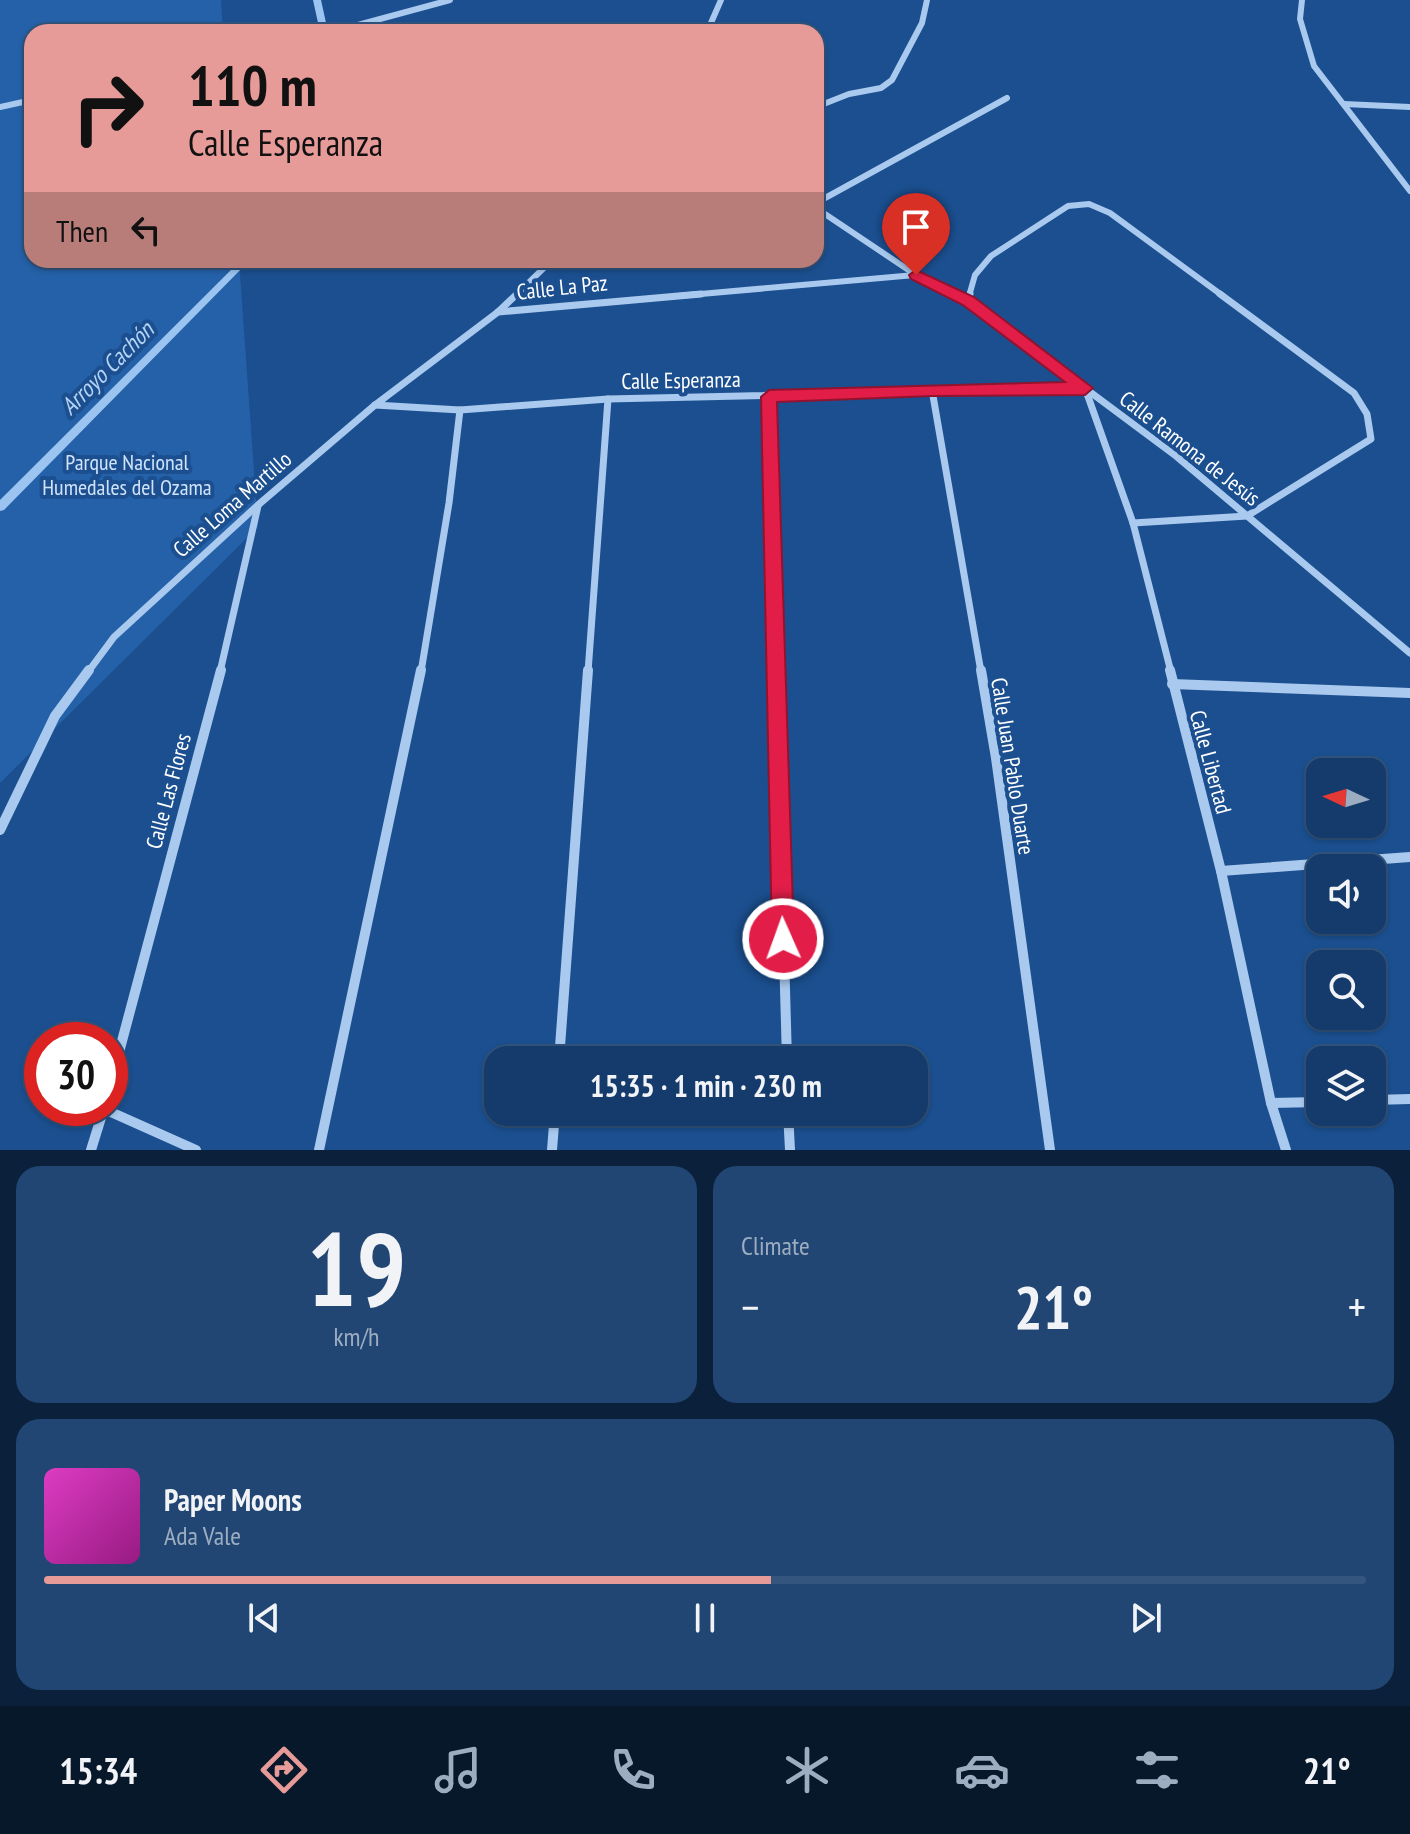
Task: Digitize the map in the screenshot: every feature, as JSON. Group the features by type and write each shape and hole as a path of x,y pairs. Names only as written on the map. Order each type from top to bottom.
{"street":[{"path":"362,24 450,0"},
{"path":"710,24 721,0"},
{"path":"824,104 849,94 881,88 892,80 922,23 927,0"},
{"path":"1302,0 1300,19 1314,66 1410,191"},
{"path":"824,201 1007,98"},
{"path":"0,107 24,102"},
{"path":"1344,104 1410,107"},
{"path":"968,301 975,275 991,256 1068,206 1089,204 1110,213 1354,393 1365,407 1371,423 1371,439 1247,516 1133,523"},
{"name":"Calle Ramona de Jesús","path":"824,212 916,275 968,301 1176,456 1410,653"},
{"name":"Calle Loma Martillo","path":"0,830 55,716 114,637 258,505 375,405 498,312 544,268"},
{"name":"Calle La Paz","path":"498,312 916,275"},
{"name":"Calle Esperanza","path":"375,405 460,410 608,399 1085,388"},
{"name":"Calle Libertad","path":"1085,388 1133,523 1221,871 1271,1103 1286,1150"},
{"name":"Calle Juan Pablo Duarte","path":"932,390 996,758 1050,1150"},
{"path":"769,397 787,1046"},
{"path":"560,1046 608,399"},
{"path":"319,1150 423,656 452,487 460,410"},
{"name":"Calle Las Flores","path":"127,1022 224,658 258,505"},
{"path":"1172,684 1410,693"},
{"path":"1221,871 1410,857"},
{"path":"1386,1100 1410,1099"},
{"path":"1271,1103 1306,1102"},
{"path":"128,1119 196,1150"},
{"path":"91,1150 98,1126"},
{"path":"552,1150 554,1126"},
{"path":"789,1126 790,1150"}],"green space":[{"name":"Parque Nacional Humedales del Ozama","path":"0,0 221,0 222,24 24,24 24,268 240,268 258,527 0,783"}],"waterway":[{"name":"Arroyo Cachón","path":"317,0 322,24"},
{"name":"Arroyo Cachón","path":"0,507 238,268"}],"route":[{"path":"783,939 769,397 1085,388 968,301 916,275"}]}
